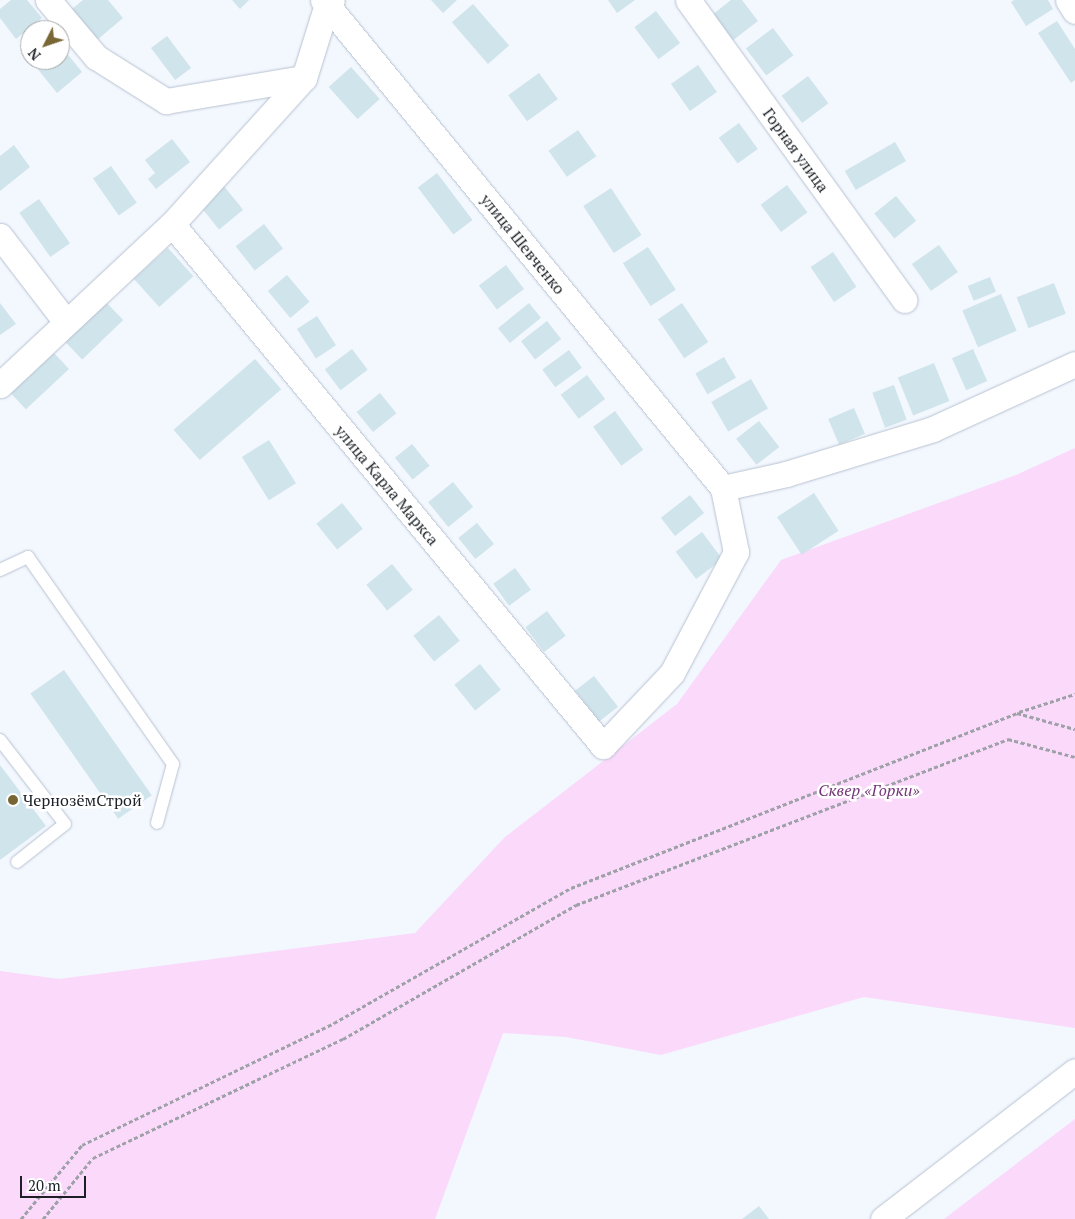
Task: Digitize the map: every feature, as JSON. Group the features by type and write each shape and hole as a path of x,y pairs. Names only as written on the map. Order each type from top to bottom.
{"street":[{"path":"48,0 96,57 166,101 304,78"},
{"name":"Горная улица","path":"688,0 904,300"},
{"path":"1068,0 1075,12"},
{"path":"0,385 172,224 304,78 327,1"},
{"name":"улица Шевченко","path":"327,1 723,488"},
{"name":"улица Карла Маркса","path":"172,224 603,746 672,673 736,552 723,488"},
{"path":"0,236 66,322"},
{"path":"723,488 786,474 933,429 1075,364"},
{"path":"882,1219 1075,1071"}],"lane":[{"path":"0,570 28,558 173,764 157,823"},
{"path":"0,740 65,824 17,862"}],"path":[{"path":"22,1219 82,1145 334,1023 571,888 1017,713 1075,694"},
{"path":"1017,713 1075,730"},
{"path":"43,1219 93,1158 343,1040 576,905 1008,739 1075,756"}],"green space":[{"name":"Сквер «Горки»","path":"1075,448 1075,1028 864,997 661,1055 566,1037 503,1033 435,1219 0,1219 0,971 59,979 415,933 505,837 677,704 781,560 1016,475"},
{"path":"1075,1119 1075,1219 944,1219"}],"building":[{"path":"11,0 27,0 42,18 40,20 20,20 20,36 16,39 0,18 0,9"},
{"path":"83,0 108,0 123,18 97,40 72,9"},
{"path":"232,0 249,0 240,9"},
{"path":"431,0 457,0 443,13"},
{"path":"608,0 635,0 617,13"},
{"path":"731,0 742,0 758,21 732,41 712,15"},
{"path":"1014,0 1048,0 1053,9 1026,26 1011,2"},
{"path":"473,4 509,46 488,64 452,22"},
{"path":"656,11 680,43 659,59 634,27"},
{"path":"1057,21 1075,49 1075,80 1071,83 1038,33"},
{"path":"773,28 793,55 766,76 746,48"},
{"path":"167,36 191,68 175,80 151,48"},
{"path":"70,57 82,72 57,93 38,70 70,70"},
{"path":"698,65 717,92 690,111 671,84"},
{"path":"351,67 380,99 357,119 329,87"},
{"path":"539,73 558,99 527,121 508,95"},
{"path":"808,76 828,103 802,123 782,96"},
{"path":"739,123 758,149 738,164 719,138"},
{"path":"578,130 596,156 567,177 549,151"},
{"path":"172,139 190,162 156,189 148,179 155,173 145,160"},
{"path":"895,142 906,161 856,190 845,171"},
{"path":"14,145 30,167 0,191 0,156"},
{"path":"111,166 137,203 119,215 93,179"},
{"path":"437,173 473,220 453,235 418,187"},
{"path":"223,185 243,210 219,229 199,205"},
{"path":"787,185 807,212 781,232 761,205"},
{"path":"611,188 641,235 614,253 583,206"},
{"path":"896,196 916,221 894,238 874,214"},
{"path":"39,199 70,243 50,257 19,213"},
{"path":"264,224 283,248 255,271 236,246"},
{"path":"939,245 958,272 931,291 912,264"},
{"path":"648,247 676,290 651,306 623,263"},
{"path":"168,248 193,276 159,307 134,279"},
{"path":"833,252 856,287 834,302 811,267"},
{"path":"506,265 524,289 497,309 479,285"},
{"path":"287,275 309,302 290,318 268,291"},
{"path":"990,277 996,292 974,301 968,286"},
{"path":"1054,283 1066,314 1028,328 1017,297"},
{"path":"1001,294 1017,331 978,347 962,310"},
{"path":"101,297 123,320 82,360 60,337"},
{"path":"0,303 16,324 0,335"},
{"path":"529,303 541,318 510,343 498,328"},
{"path":"682,303 708,342 684,358 658,319"},
{"path":"317,316 336,345 316,358 297,329"},
{"path":"547,321 561,339 535,359 521,341"},
{"path":"352,349 368,370 340,390 325,369"},
{"path":"973,349 987,381 966,390 952,358"},
{"path":"569,350 582,368 555,387 542,369"},
{"path":"54,353 69,369 26,409 11,393"},
{"path":"724,357 736,378 707,394 695,374"},
{"path":"255,359 281,389 200,460 173,430"},
{"path":"934,363 949,401 913,416 898,378"},
{"path":"587,375 605,399 579,419 561,395"},
{"path":"751,379 768,408 728,431 711,402"},
{"path":"894,385 907,420 885,428 872,393"},
{"path":"380,393 396,413 373,432 357,412"},
{"path":"854,408 865,434 839,445 828,419"},
{"path":"615,411 643,450 621,466 593,427"},
{"path":"759,421 779,447 756,465 736,439"},
{"path":"269,440 296,483 269,500 242,457"},
{"path":"412,444 430,466 413,480 395,458"},
{"path":"453,482 473,507 448,527 428,502"},
{"path":"814,493 839,531 802,555 777,517"},
{"path":"690,495 704,513 675,536 661,518"},
{"path":"342,503 363,529 337,549 316,524"},
{"path":"477,523 494,544 475,559 458,538"},
{"path":"702,532 722,559 696,579 676,552"},
{"path":"392,564 413,590 387,610 366,585"},
{"path":"515,568 531,590 509,606 493,584"},
{"path":"547,611 566,636 544,652 525,627"},
{"path":"439,615 460,641 434,661 413,636"},
{"path":"480,664 501,690 475,710 454,685"},
{"path":"64,670 152,795 118,819 30,694"},
{"path":"594,676 618,707 599,722 575,691"},
{"name":"ЧернозёмСтрой","path":"0,765 46,826 0,860"},
{"path":"759,1206 769,1219 742,1219"}],"place":[{"name":"ЧернозёмСтрой","path":"13,800"}]}
